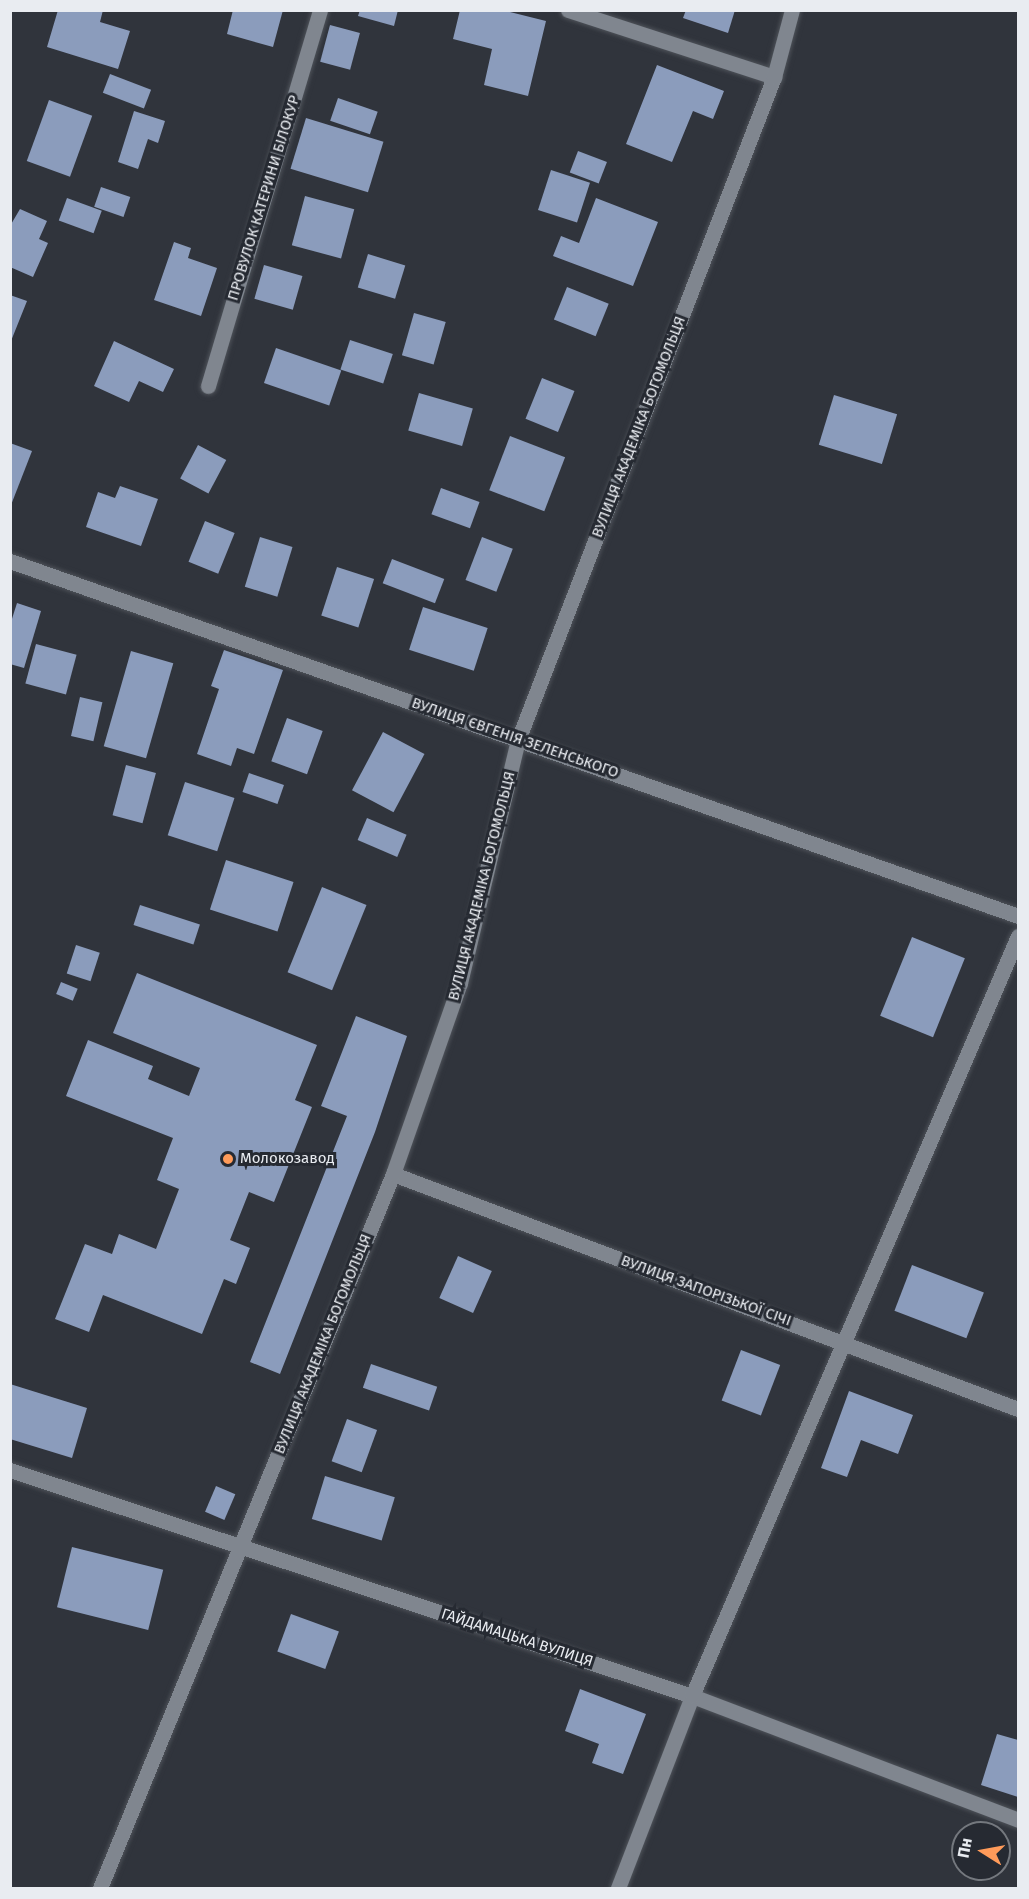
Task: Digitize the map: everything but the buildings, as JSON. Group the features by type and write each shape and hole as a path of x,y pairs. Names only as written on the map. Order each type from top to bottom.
{"street":[{"name":"ПРОВУЛОК КАТЕРИНИ БІЛОКУР","path":"208,386 320,10"},
{"path":"568,10 774,77"},
{"name":"ВУЛИЦЯ АКАДЕМІКА БОГОМОЛЬЦЯ","path":"99,1888 393,1174 460,983 518,740 774,77 792,10"},
{"name":"ВУЛИЦЯ ЄВГЕНІЯ ЗЕЛЕНСЬКОГО","path":"10,561 1018,916"},
{"path":"618,1888 692,1696 846,1343 1018,936"},
{"name":"ВУЛИЦЯ ЗАПОРІЗЬКОЇ СІЧІ","path":"393,1174 1018,1409"},
{"name":"ГАЙДАМАЦЬКА ВУЛИЦЯ","path":"10,1470 692,1696 1018,1820"}],"place":[{"name":"Молокозавод","path":"228,1159"}]}
